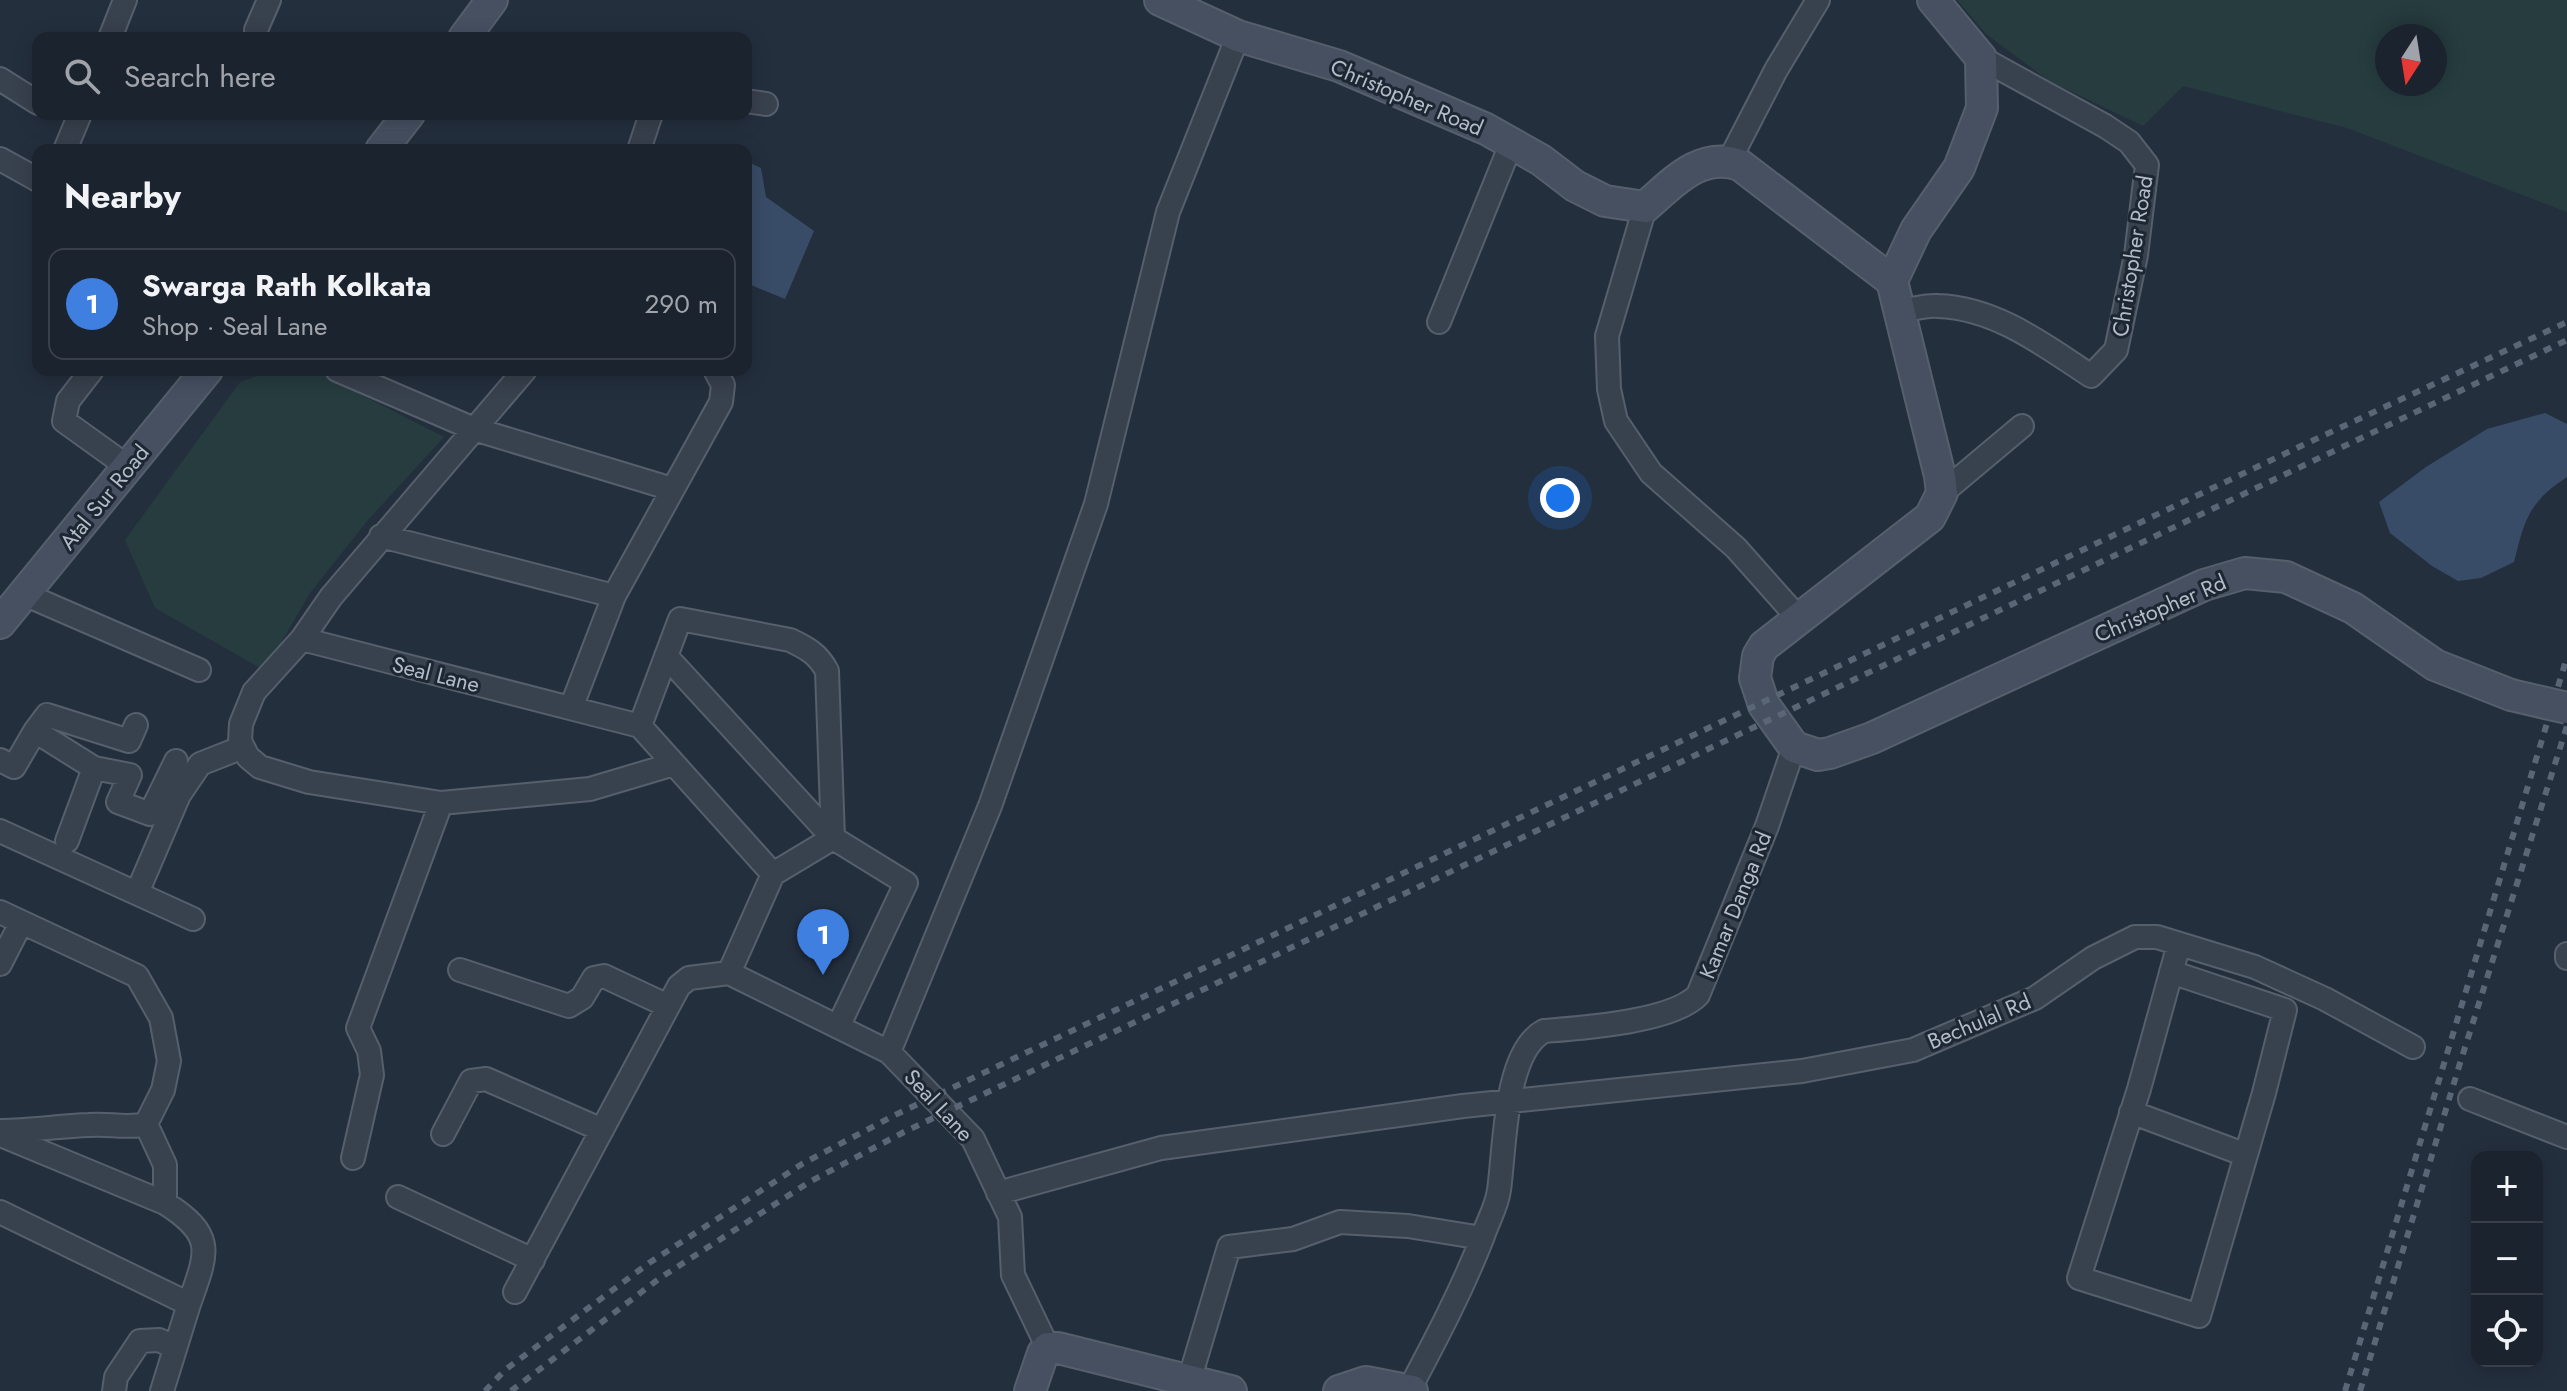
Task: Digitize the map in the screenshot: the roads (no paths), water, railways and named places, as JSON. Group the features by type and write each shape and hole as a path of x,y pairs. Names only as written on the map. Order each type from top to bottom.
{"street":[{"path":"112,32 125,0"},
{"path":"256,30 269,0"},
{"path":"468,32 492,0"},
{"name":"Christopher Road","path":"1160,0 1238,36 1339,66 1486,129 1541,160 1575,186 1605,201 1645,207"},
{"path":"1729,161 1776,70 1818,0"},
{"path":"1892,281 1916,230 1959,168 1982,108 1981,58 1933,0"},
{"path":"889,1052 990,806 1096,504 1168,212 1238,36"},
{"name":"Christopher Road","path":"1901,311 1937,305 1985,312 2091,376 2116,350 2136,255 2147,165 2129,142 2105,126 1981,58"},
{"path":"0,79 32,99"},
{"path":"66,144 71,120"},
{"path":"386,144 404,120"},
{"path":"641,144 649,120"},
{"path":"1439,322 1511,144"},
{"path":"0,159 32,177"},
{"path":"1800,620 1736,548 1651,473 1616,421 1609,389 1607,336 1645,207 1696,166 1716,160 1729,161 1758,177 1892,281 1942,493"},
{"path":"87,376 68,401 64,421 128,467"},
{"name":"Atal Sur Road","path":"0,623 202,376"},
{"path":"351,376 474,429 672,489"},
{"path":"520,376 381,536 331,597 302,639 254,692 241,724 240,741 248,757 260,767 309,782 441,803 590,789 674,764"},
{"path":"571,708 614,596 721,402 723,385 718,376"},
{"path":"1794,747 1764,705 1755,678 1755,668 1764,646 1930,517 1942,493 2022,426"},
{"path":"381,536 614,596"},
{"name":"Christopher Rd","path":"1794,747 1818,755 1872,738 2204,585 2245,573 2286,577 2353,608 2435,665 2511,695 2567,708"},
{"path":"24,594 199,670"},
{"path":"773,874 640,726 680,619 790,640 819,657 827,671 833,838"},
{"name":"Seal Lane","path":"302,639 640,726"},
{"path":"666,656 833,838 906,883 838,1027"},
{"path":"0,760 14,767 47,715 129,741 136,725"},
{"path":"35,731 94,768 130,775 118,802 150,814 176,761"},
{"path":"137,893 179,795 200,764 243,747"},
{"name":"Kamar Danga Rd","path":"1411,1390 1461,1292 1499,1195 1509,1103 1522,1054 1534,1037 1544,1031 1621,1024 1690,1004 1698,995 1767,826 1794,747"},
{"path":"67,841 94,768"},
{"path":"353,1158 372,1075 369,1051 358,1028 441,803"},
{"path":"0,831 193,919"},
{"path":"515,1292 684,980 729,973 773,874 833,838"},
{"path":"0,912 137,976 161,1018 169,1061 163,1090 146,1124"},
{"path":"0,964 21,923"},
{"name":"Bechulal Rd","path":"998,1193 1161,1148 1463,1106 1802,1071 1913,1050 2035,998 2093,958 2135,937 2157,937 2255,967 2325,999 2413,1047"},
{"path":"2171,972 2285,1010 2199,1316 2079,1278 2179,944"},
{"path":"460,970 569,1006 582,998 594,978 604,976 668,1006"},
{"name":"Seal Lane","path":"729,973 889,1052 973,1139 1010,1217 1013,1275 1048,1348"},
{"path":"443,1134 471,1081 486,1079 602,1130"},
{"path":"2470,1099 2567,1137"},
{"path":"2131,1112 2246,1155"},
{"path":"0,1133 89,1124 146,1124"},
{"path":"146,1124 165,1165 165,1203"},
{"path":"0,1133 165,1203 186,1216 199,1229 205,1257 162,1391"},
{"path":"398,1197 533,1260"},
{"path":"0,1212 189,1304"},
{"path":"1189,1381 1229,1247 1293,1239 1340,1222 1408,1226 1482,1238"},
{"path":"114,1391 116,1377 140,1341 159,1340 174,1347"},
{"path":"1030,1391 1040,1359 1048,1348 1231,1391"},
{"path":"1339,1391 1366,1382 1411,1390"}],"water":[{"path":"752,164 761,168 766,197 814,231 785,299 752,285"},
{"path":"2545,413 2567,424 2567,477 2544,495 2530,512 2514,562 2481,578 2458,581 2432,566 2390,533 2379,502 2426,467 2487,429"}],"railway":[{"path":"485,1391 505,1370 649,1263 802,1164 895,1115 2567,322"},
{"path":"511,1391 660,1278 811,1181 904,1132 2567,340"},
{"path":"2345,1391 2567,657"},
{"path":"2360,1391 2567,726"}],"place":[{"name":"Swarga Rath Kolkata","path":"823,975"}]}
